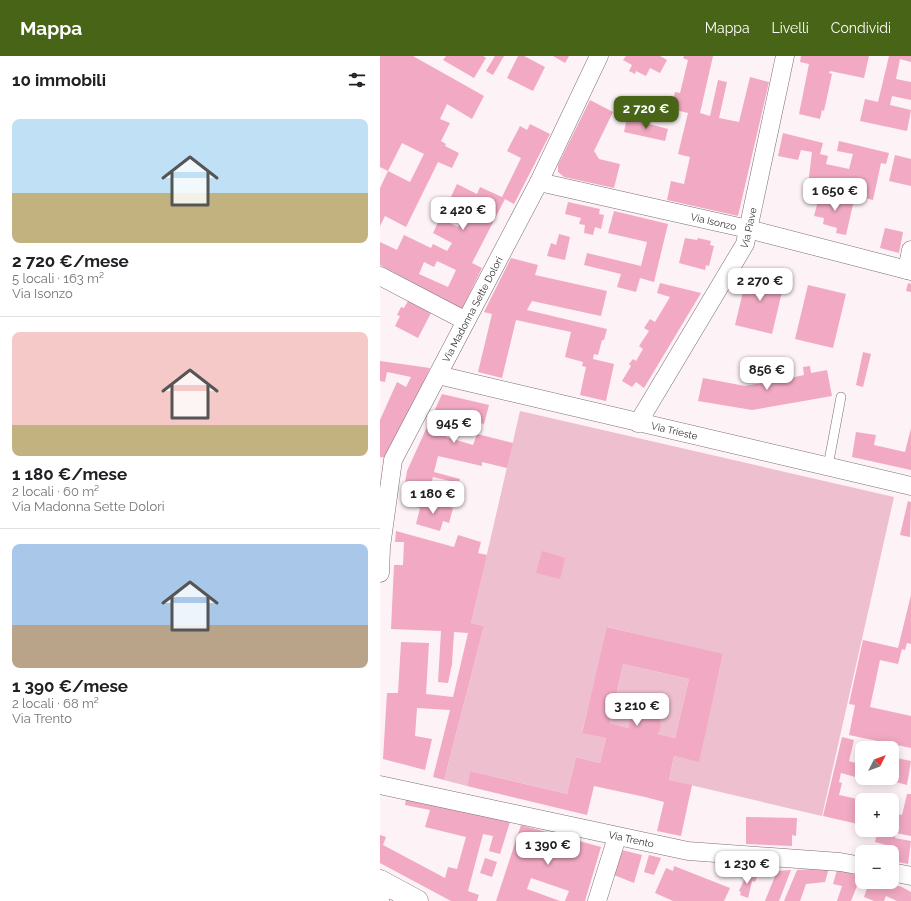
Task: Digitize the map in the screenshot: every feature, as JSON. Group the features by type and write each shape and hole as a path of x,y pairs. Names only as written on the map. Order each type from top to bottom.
{"street":[{"name":"Via Madonna Sette Dolori","path":"380,574 384,503 393,460 539,182 599,56"},
{"name":"Via Piave","path":"638,422 745,244 785,56"},
{"name":"Via Isonzo","path":"539,182 748,229 909,270"},
{"path":"909,270 911,250"},
{"path":"380,276 466,321"},
{"name":"Via Trieste","path":"438,375 911,486"},
{"name":"Via Trento","path":"380,785 688,851 840,862 855,865"},
{"path":"597,901 617,837"},
{"path":"899,873 911,876"},
{"path":"381,888 417,901"}],"lane":[{"path":"828,466 841,397"}],"shaded area":[{"path":"520,411 894,497 822,816 669,780 674,756 698,761 723,655 608,627 582,732 606,738 600,763 576,757 567,794 470,771 467,786 444,780 484,626 471,623"},
{"path":"623,664 689,679 675,738 658,734 660,726 658,719 654,714 649,712 643,711 637,714 631,719 628,728 610,723"}],"building":[{"path":"380,56 413,56 484,96 472,119 447,104 440,119 450,123 441,141 446,144 445,146 459,153 452,168 438,162 406,227 385,216 380,226 380,188 388,171 380,167","holes":["402,143 424,154 410,182 388,171"]},
{"path":"446,56 483,56 486,58 474,78 443,60"},
{"path":"495,56 504,56 493,75 486,71"},
{"path":"518,56 524,56 545,67 533,91 507,78"},
{"path":"553,56 569,56 565,63"},
{"path":"626,56 660,56 667,60 660,73 650,68 646,76 636,71 635,74 629,71 632,65 623,60"},
{"path":"684,56 713,56 700,113 710,116 718,80 727,82 719,118 739,122 750,77 769,82 738,216 667,200 671,181 684,184 690,157 678,154 688,113 671,109 675,92 680,93 688,60 683,58"},
{"path":"801,56 869,56 864,78 830,71 829,73 832,74 824,111 822,110 820,119 799,114 809,64 800,62"},
{"path":"889,56 911,56 911,62 900,59 896,79 911,82 911,100 892,96 890,105 911,110 907,131 860,121 865,99 878,102"},
{"path":"590,100 613,112 594,151 599,159 620,164 614,188 564,177 558,172 558,165"},
{"path":"627,118 668,129 665,141 624,132"},
{"path":"530,124 550,134 514,204 505,199 472,263 482,268 462,309 380,265 380,242 397,250 404,235 431,248 433,244 447,251 452,243 433,233 440,218 458,227 466,210 449,201 457,184 477,194 480,187 502,197 521,158 507,151 520,126 527,130","holes":["437,261 456,270 448,287 419,274 424,262 434,267"]},
{"path":"783,133 823,143 820,154 828,156 826,164 849,169 853,154 837,151 839,141 889,153 886,164 881,163 873,200 808,185 812,152 801,150 798,160 778,156"},
{"path":"895,155 911,159 911,186 889,181"},
{"path":"828,195 854,200 846,235 836,233 837,228 823,224 824,218 814,216 819,197 827,199"},
{"path":"568,202 600,209 599,214 604,215 601,229 595,227 593,235 584,233 585,225 579,224 581,218 565,214"},
{"path":"614,211 668,224 654,282 640,278 636,292 617,287 621,274 584,265 587,253 641,266 647,242 608,233"},
{"path":"885,228 903,232 899,253 880,248"},
{"path":"559,234 570,237 565,260 547,256 551,243 556,245"},
{"path":"685,238 697,240 698,238 711,241 710,245 714,246 709,266 706,265 705,270 679,263"},
{"path":"511,258 538,265 535,275 607,291 601,316 532,301 527,310 607,329 598,355 594,354 593,359 614,364 606,401 580,395 586,367 582,366 583,362 565,357 571,332 516,320 502,378 478,372 492,314 484,312"},
{"path":"748,271 785,279 772,334 735,325"},
{"path":"660,283 701,293 644,388 636,382 632,387 622,381 631,366 629,364 633,359 636,361 643,349 639,346 649,331 644,328 650,319 655,322 670,297 657,293"},
{"path":"908,283 911,284 911,292 906,291"},
{"path":"808,285 846,294 833,348 795,339"},
{"path":"409,299 432,311 418,338 395,326 400,316 397,315 401,307 404,308"},
{"path":"863,352 871,354 863,387 856,385"},
{"path":"380,361 430,368 389,458 380,457 380,420 397,382 406,387 411,377 387,372 385,382 380,381"},
{"path":"810,366 811,373 827,370 832,396 752,410 698,401 703,378 745,386 762,383 761,375 770,374 772,382 804,375 803,367"},
{"path":"442,394 489,405 484,424 454,416 446,437 473,445 477,434 513,443 507,468 482,462 482,466 438,456 434,472 460,479 459,483 433,477 430,488 421,485 419,493 404,489 407,471"},
{"path":"911,428 911,470 852,457 856,432 876,435 874,445 905,452"},
{"path":"419,499 453,508 449,523 443,521 440,531 416,524 420,508 416,507"},
{"path":"908,501 911,502 910,537 900,535"},
{"path":"396,531 454,547 458,535 481,542 478,553 487,555 471,623 484,626 444,780 433,777 450,710 417,708 415,736 432,739 425,770 383,759 387,693 398,693 401,642 429,643 426,694 453,697 468,633 454,632 452,664 448,683 438,682 441,631 391,629 394,565 403,565 404,542 395,542"},
{"path":"542,551 565,558 560,579 536,573"},
{"path":"911,595 911,644 907,643 905,650 902,649 898,664 880,660 870,707 911,716 911,748 899,745 899,741 878,741 849,735 855,705 849,704 863,640 898,648"},
{"path":"607,627 723,654 699,762 674,756 669,780 692,785 681,836 657,831 664,802 645,797 594,786 587,815 467,786 470,771 567,794 576,757 600,763 606,738 582,733","holes":["623,664 689,679 675,738 658,734 661,726 659,718 653,712 644,710 636,713 630,720 628,728 610,723"]},
{"path":"842,737 854,740 849,761 855,763 855,777 841,773 839,782 842,783 839,795 855,798 855,823 823,816"},
{"path":"899,758 911,761 907,785 899,783"},
{"path":"907,794 911,794 911,836 899,834 899,814 902,815"},
{"path":"406,799 439,803 510,822 500,854 489,851 493,836 483,834 468,891 479,895 477,901 451,901 380,863 380,835 386,837 383,845 445,878 448,867 457,869 466,837 425,827 430,810 405,805"},
{"path":"746,817 797,818 796,836 792,835 792,846 746,844"},
{"path":"521,825 601,847 585,901 565,901 569,891 531,878 527,889 560,901 496,901"},
{"path":"876,837 895,837 911,841 908,864 899,862 899,845 886,845 875,842"},
{"path":"622,850 642,855 634,883 614,875"},
{"path":"649,855 661,858 654,875 644,872"},
{"path":"485,858 497,862 492,877 480,873"},
{"path":"674,866 730,888 724,901 673,901 655,893 666,868 673,871"},
{"path":"829,868 825,882 806,884 800,901 784,901 797,870"},
{"path":"791,870 779,901 765,901 777,871"},
{"path":"837,870 855,874 856,889 851,901 837,901 842,886 833,884"},
{"path":"747,873 757,877 755,882 752,881 748,898 740,895 741,892 739,891"},
{"path":"899,886 911,892 911,901 897,901 886,896 884,901 874,901 864,897 867,889 899,889"}]}
